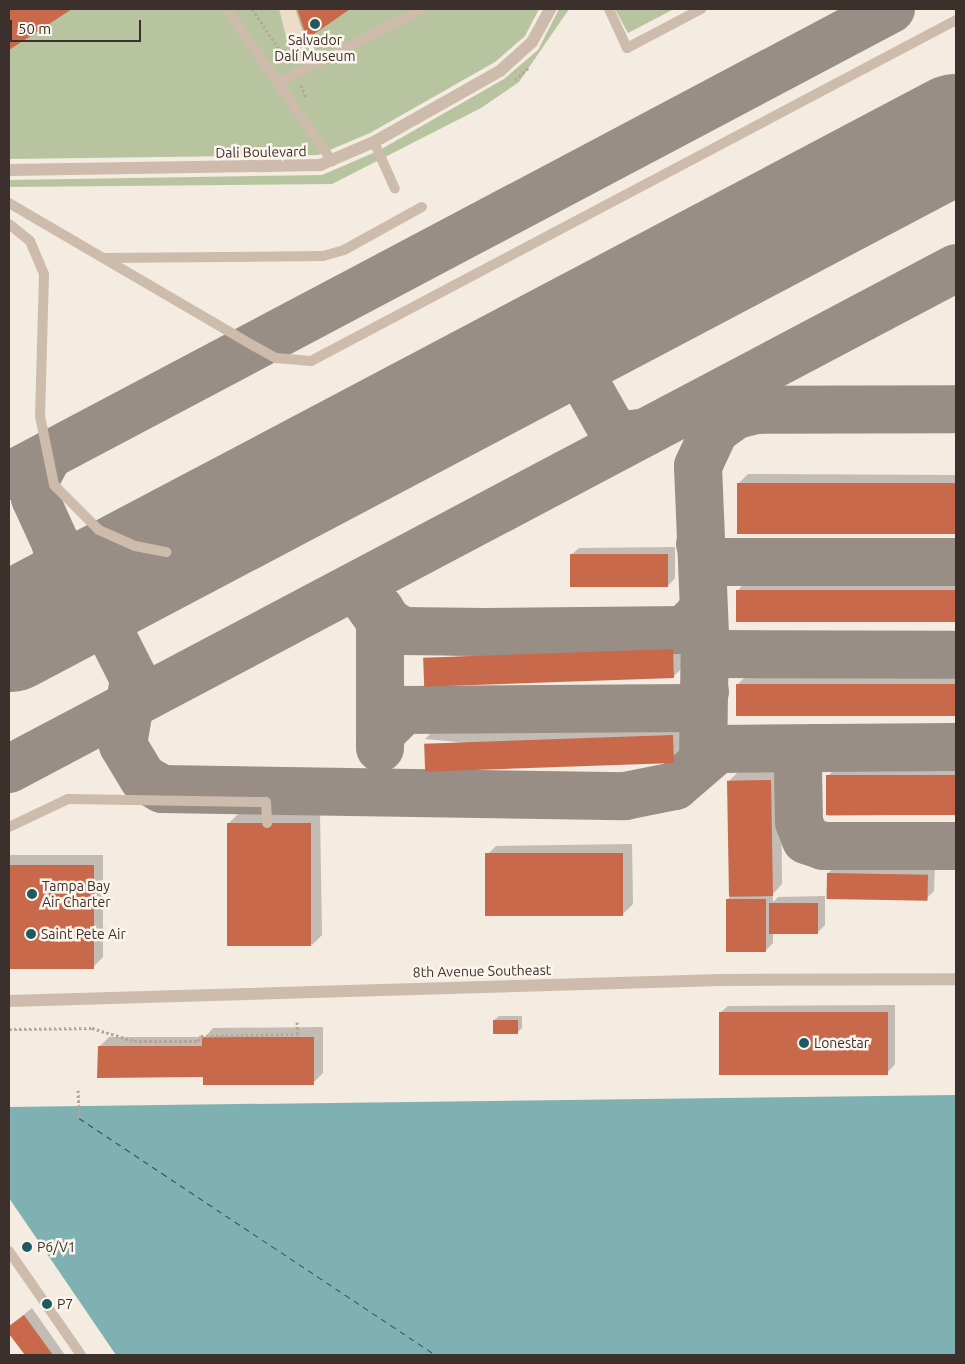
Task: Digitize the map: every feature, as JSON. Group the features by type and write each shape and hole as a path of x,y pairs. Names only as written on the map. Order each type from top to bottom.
{"street":[{"name":"Dali Boulevard","path":"9,170 307,167 332,161 374,142 518,57 550,9"},
{"name":"8th Avenue Southeast","path":"9,1002 721,980 956,978"}],"lane":[{"path":"227,9 332,161"},
{"path":"278,83 422,9"},
{"path":"609,9 627,48 701,9"},
{"path":"9,203 276,358 311,361 956,20"},
{"path":"374,142 395,189"},
{"path":"102,258 323,256 344,250 422,207"},
{"path":"9,224 30,241 44,274 40,416 54,485 99,530 135,546 166,552"},
{"path":"9,827 68,798 266,802 266,823"},
{"path":"10,1256 81,1355"}],"path":[{"path":"9,1029 92,1028 134,1041 198,1041 200,1036 298,1034 297,1022"},
{"path":"78,1090 79,1118"}],"green space":[{"path":"9,9 539,9 525,36 495,62 370,133 318,155 9,159"},
{"path":"559,9 569,9 519,82 481,108 332,184 9,187 9,180 322,175 378,151 504,79 538,50"},
{"path":"615,9 674,9 628,33"}],"shaded area":[{"path":"279,9 295,9 305,39 288,44"}],"water":[{"path":"956,1095 956,1355 116,1355 9,1198 9,1107"}],"building":[{"path":"9,9 72,9 9,50"},
{"name":"Salvador Dalí Museum","path":"297,9 350,9 307,39"},
{"path":"737,483 956,483 956,534 737,534"},
{"path":"570,554 668,554 668,587 570,587"},
{"path":"736,590 956,590 956,622 736,622"},
{"path":"673,649 674,678 424,687 423,658"},
{"path":"736,684 956,684 956,716 736,716"},
{"path":"673,735 674,763 425,772 424,744"},
{"path":"826,775 956,775 956,815 826,815"},
{"path":"771,780 773,896 729,897 727,781"},
{"path":"227,823 311,823 311,946 227,946"},
{"path":"485,853 623,853 623,916 485,916"},
{"path":"9,865 94,865 94,969 9,969"},
{"path":"827,873 928,875 928,901 827,899"},
{"path":"726,899 766,899 766,952 726,952"},
{"path":"769,903 818,903 818,934 769,934"},
{"name":"Lonestar","path":"719,1012 888,1012 888,1075 719,1075"},
{"path":"493,1020 518,1020 518,1034 493,1034"},
{"path":"202,1037 314,1037 314,1085 203,1085 203,1077 97,1078 98,1046 202,1046"},
{"path":"24,1315 53,1355 25,1355 9,1334 9,1326"}],"ferry route":[{"path":"79,1118 436,1355"}],"taxiway":[{"path":"9,476 891,9"},
{"path":"9,769 956,268"},
{"path":"534,356 559,355 575,364 574,350 581,338 610,316"},
{"path":"575,364 611,428 627,435 646,432"},
{"path":"725,410 956,409"},
{"path":"703,759 705,634 698,466 715,430 736,415 756,410"},
{"path":"48,456 36,479 35,498 56,544"},
{"path":"48,612 61,587 56,544 70,559 95,573 130,569"},
{"path":"700,544 705,555 718,562 956,562"},
{"path":"364,599 380,621 380,748"},
{"path":"380,609 387,621 403,631 684,630 701,613"},
{"path":"102,616 134,679 123,745 143,778 162,789 625,796 675,786 718,749 956,747"},
{"path":"705,671 710,661 722,654 956,655"},
{"path":"381,733 404,710 689,708 698,705 705,692"},
{"path":"815,748 801,758 798,769 799,822 806,840 823,846 956,846"}],"runway":[{"path":"9,633 956,133"}],"place":[{"name":"Salvador Dalí Museum","path":"315,24"},
{"name":"Tampa Bay Air Charter","path":"32,894"},
{"name":"Saint Pete Air","path":"31,934"},
{"name":"Lonestar","path":"804,1043"},
{"name":"P6/V1","path":"27,1247"},
{"name":"P7","path":"47,1304"}]}
